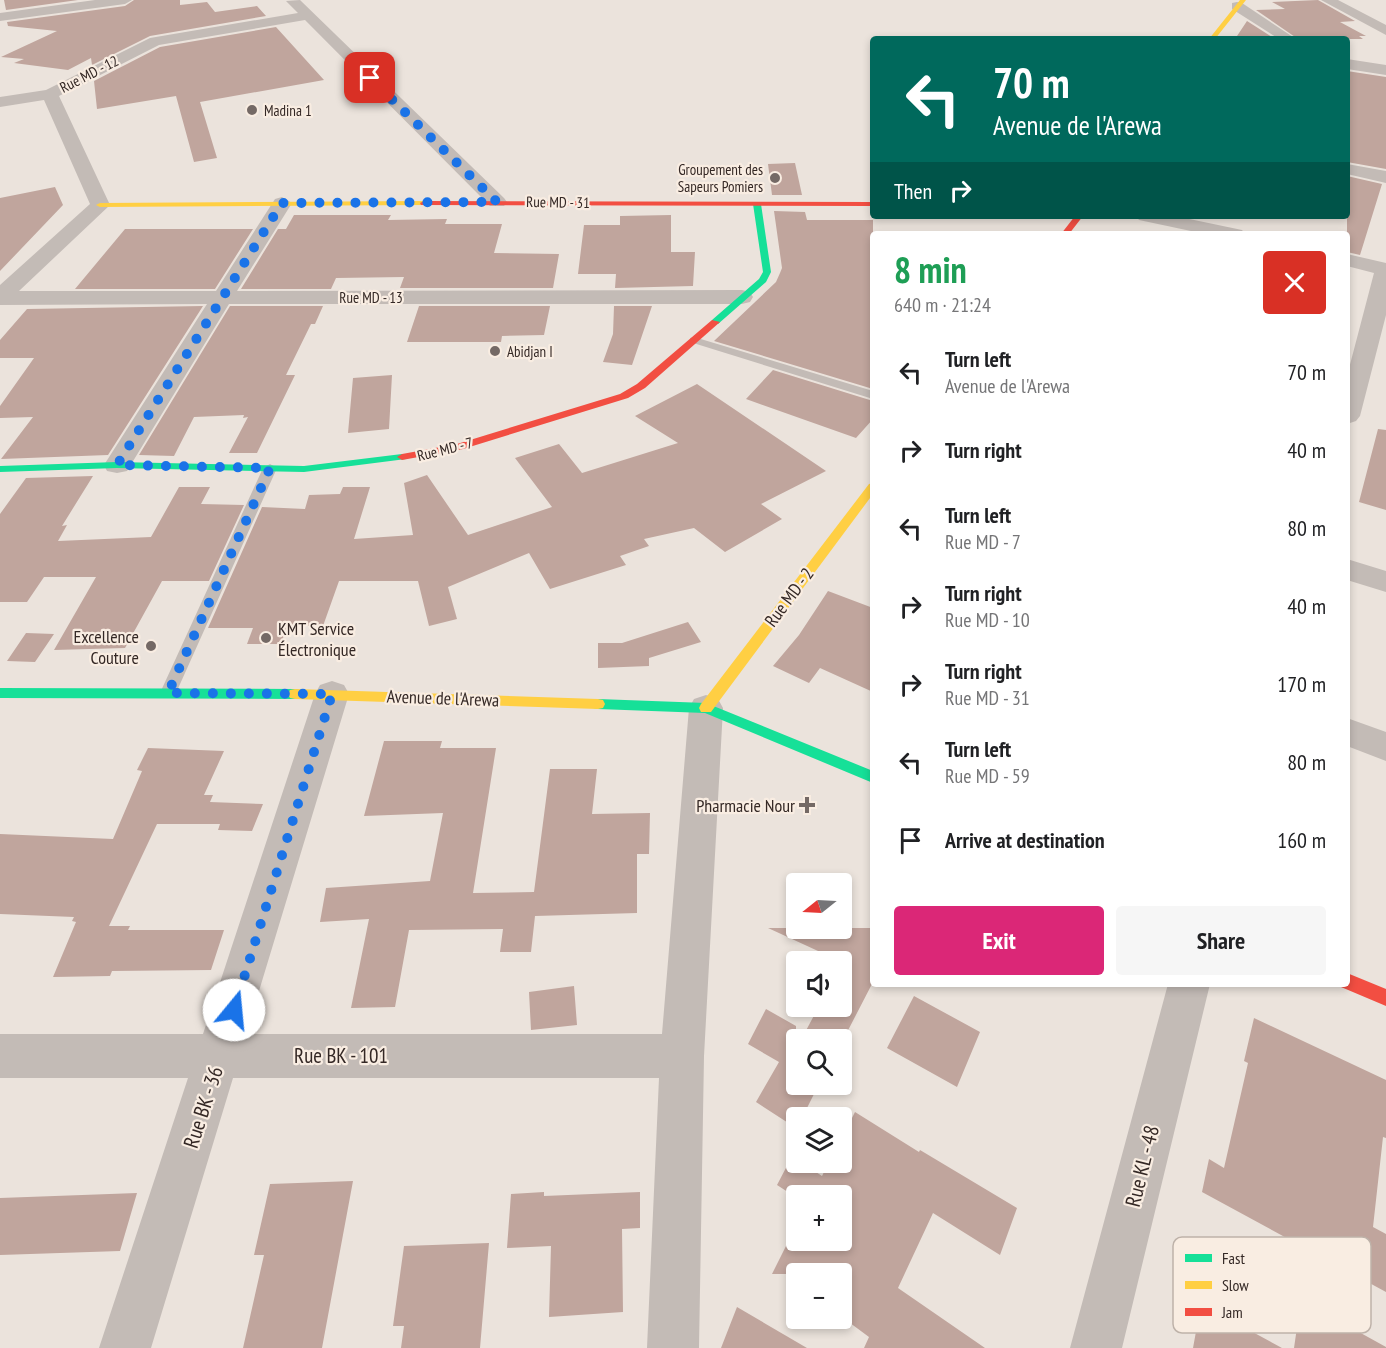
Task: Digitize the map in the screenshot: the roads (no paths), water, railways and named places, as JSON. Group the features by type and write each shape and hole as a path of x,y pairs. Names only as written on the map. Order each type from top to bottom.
{"street":[{"path":"0,17 125,0"},
{"path":"292,0 497,202"},
{"path":"1328,0 1386,31"},
{"path":"1214,36 1240,3 1285,36"},
{"path":"22,28 42,11"},
{"name":"Rue MD - 12","path":"100,205 50,94 155,41 307,16"},
{"path":"1350,64 1386,70"},
{"path":"0,102 50,94"},
{"path":"1350,170 1386,177"},
{"name":"Rue MD - 31","path":"100,205 497,202 870,204"},
{"path":"117,465 282,203"},
{"name":"Rue MD - 7","path":"0,469 117,465 304,469 408,459 470,443 624,396 641,386 763,280 767,272 757,204"},
{"path":"0,298 100,205"},
{"path":"1161,219 1221,231"},
{"path":"1350,261 1386,269 1355,365 1350,397"},
{"name":"Rue MD - 13","path":"0,298 742,297"},
{"path":"1355,365 1386,374"},
{"name":"Rue MD - 2","path":"706,708 870,490"},
{"path":"1350,570 1386,582"},
{"name":"Avenue de l'Arewa","path":"0,693 332,694 706,708 870,776"},
{"name":"Rue BK - 36","path":"125,1348 220,1055 332,694"},
{"path":"673,1348 681,1056 706,708"},
{"path":"1350,733 1386,747"},
{"path":"1350,982 1386,998"},
{"name":"Rue KL - 48","path":"1096,1348 1188,987"},
{"name":"Rue BK - 101","path":"0,1056 681,1056"}],"lane":[{"path":"694,340 870,394"},
{"path":"168,693 270,468"}],"place":[{"name":"Madina 1","path":"252,110"},
{"name":"Groupement des Sapeurs Pomiers","path":"775,178"},
{"name":"Abidjan I","path":"495,351"},
{"name":"KMT Service Électronique","path":"266,638"},
{"name":"Excellence Couture","path":"151,646"},
{"name":"Pharmacie Nour","path":"807,805"}]}
